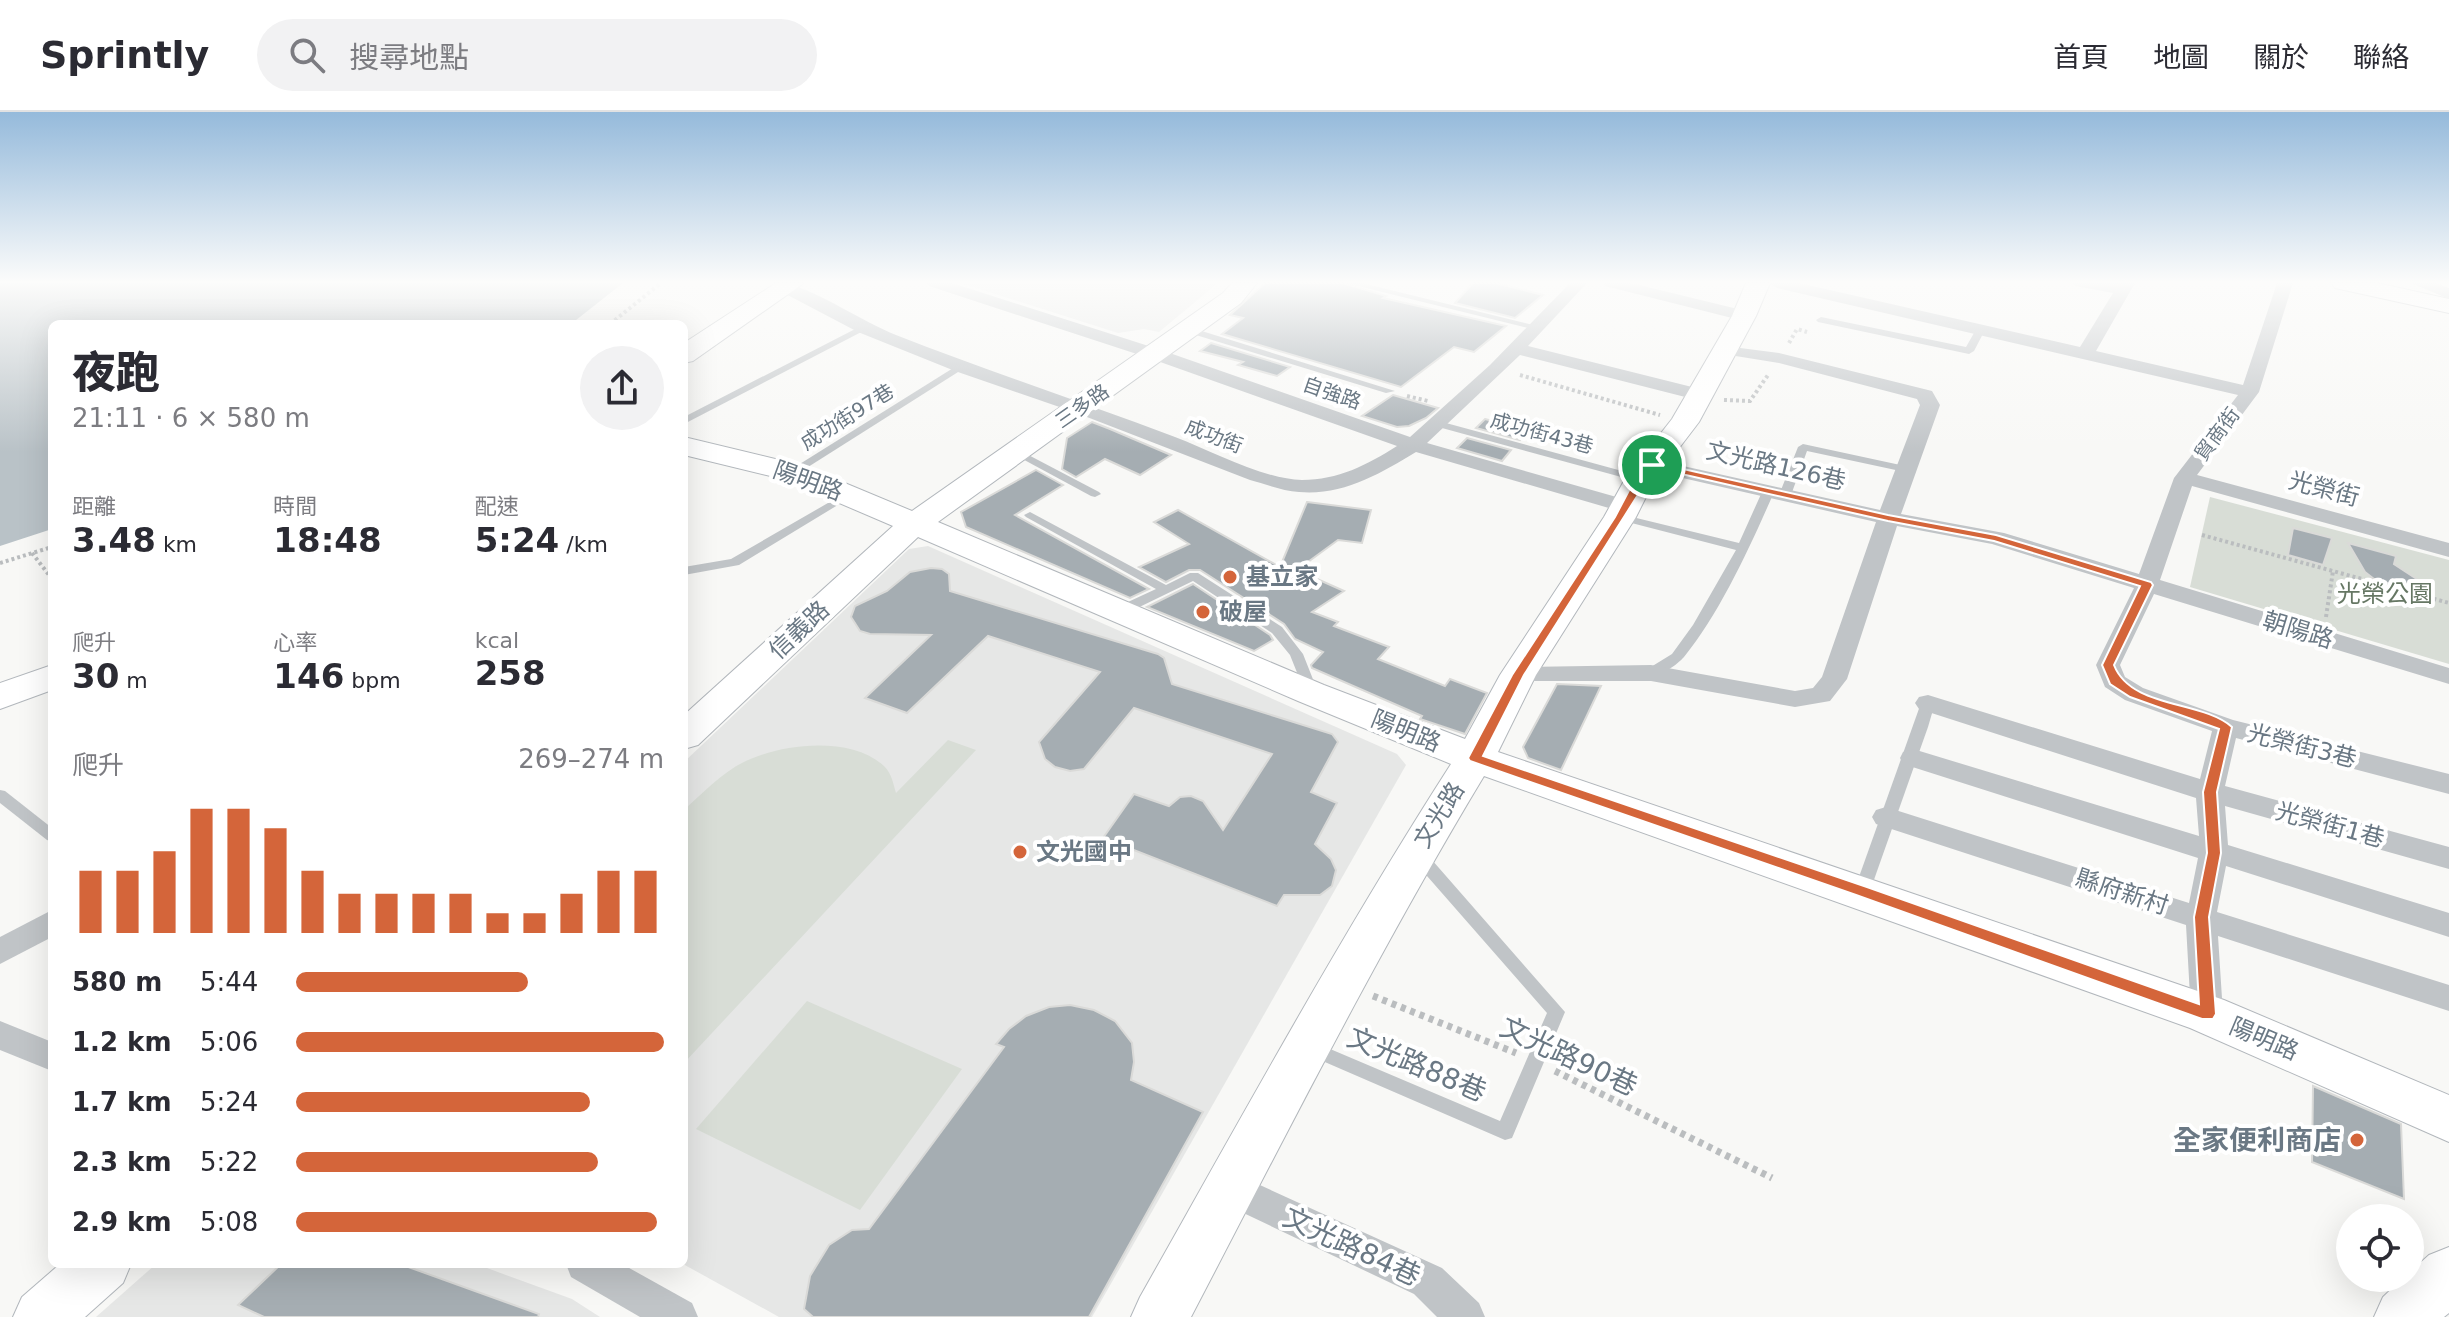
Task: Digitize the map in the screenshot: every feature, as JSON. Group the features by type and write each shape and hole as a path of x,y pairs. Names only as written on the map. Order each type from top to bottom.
{"street":[{"path":"688,352 708,339"},
{"name":"成功街","path":"892,339 1257,476 1299,486 1334,484 1371,471 1413,445 1496,369 1523,339"},
{"name":"自強路","path":"1109,339 1413,445 1623,512"},
{"name":"三多路","path":"914,524 1176,339"},
{"name":"文光路","path":"1160,1317 1307,1047 1416,853 1475,758 1518,675 1646,472 1693,409 1729,339"},
{"path":"2030,339 2250,392"},
{"path":"2086,352 2094,339"},
{"name":"貿商街","path":"2114,681 2108,665 2147,585 2184,478 2250,392 2267,339"},
{"path":"1514,348 1693,409"},
{"path":"1518,675 1651,673 1795,699 1821,695 1834,679 1905,469 1930,405 1925,395 1779,358 1723,349"},
{"name":"陽明路","path":"688,447 793,472 1311,693 1475,758 2207,1014 2449,1119"},
{"name":"文光路126巷","path":"1646,472 1777,494 1888,518"},
{"name":"光榮街","path":"2184,478 2449,550"},
{"path":"1888,518 1996,538 2147,585"},
{"name":"信義路","path":"688,732 914,524"},
{"name":"朝陽路","path":"2147,585 2449,676"},
{"path":"0,697 48,679"},
{"name":"光榮街3巷","path":"2114,681 2134,694 2226,727 2449,784"},
{"path":"1928,703 2210,792"},
{"path":"2207,1014 2201,917 2214,853 2210,792 2226,727"},
{"path":"1913,758 2449,925"},
{"name":"光榮街1巷","path":"2210,792 2449,858"},
{"name":"縣府新村","path":"1886,817 2449,998"},
{"path":"3,946 48,924"},
{"path":"0,1035 48,1055"},
{"name":"文光路84巷","path":"1229,1188 1428,1281 1465,1317"},
{"path":"42,1317 98,1268"},
{"path":"592,1268 678,1317"},
{"path":"2403,1317 2449,1274"}],"lane":[{"path":"688,419 842,339"},
{"path":"1219,339 1390,391"},
{"path":"1913,339 1969,351 1975,339"},
{"name":"成功街97巷","path":"793,472 961,367"},
{"name":"成功街43巷","path":"1435,423 1646,472"},
{"path":"1651,673 1677,657 1803,447 1905,469"},
{"path":"1017,452 1095,494"},
{"path":"688,570 735,562 847,495"},
{"path":"1623,512 1743,548"},
{"path":"1030,515 1166,590"},
{"path":"1120,611 1194,576 1277,630 1296,654 1311,693"},
{"path":"1862,891 1886,817 1913,758 1928,703"},
{"path":"0,795 48,833"},
{"path":"1416,853 1556,1012 1535,1061"},
{"name":"文光路88巷","path":"1307,1047 1505,1132 1535,1061"}],"path":[{"path":"1496,369 1693,409"},
{"path":"1390,391 1452,408"},
{"path":"2202,535 2449,603"},
{"path":"0,563 48,548"},
{"path":"32,553 48,574"},
{"path":"2324,627 2333,571"},
{"name":"文光路90巷","path":"1343,984 1535,1061 1772,1178"}],"shaded area":[{"path":"0,339 48,339 48,530 0,546"},
{"name":"文光國中","path":"928,546 1397,754 1406,765 1092,1317 779,1317 688,1267 688,758 909,549"},
{"path":"151,1268 487,1268 572,1299 600,1317 96,1317"}],"green space":[{"name":"光榮公園","path":"2210,497 2449,560 2449,664 2190,587"},
{"path":"948,740 976,750 688,1059 688,806 743,762 802,746 838,747 871,757 887,769 896,793"},
{"path":"807,1001 962,1069 860,1210 696,1129"}],"building":[{"path":"1240,339 1490,339 1474,352 1454,347 1401,387"},
{"path":"1211,343 1290,367 1277,376 1238,365 1243,362 1200,351"},
{"path":"1393,395 1438,408 1409,426 1397,427 1362,416"},
{"path":"1485,419 1528,430 1520,440 1476,428"},
{"path":"1092,422 1171,455 1140,475 1105,459 1076,477 1062,469 1067,438"},
{"path":"1467,438 1511,450 1502,461 1457,448"},
{"path":"1036,470 1063,485 1015,515 1149,589 1130,598 966,527 961,512"},
{"path":"1307,502 1371,510 1362,543 1338,540 1297,570 1344,591 1312,612 1338,622 1334,626 1389,647 1378,659 1445,686 1450,679 1487,693 1465,734 1420,719 1422,716 1312,668 1311,665 1323,652 1295,639 1284,624 1200,570 1189,570 1166,582 1139,567 1189,544 1154,522 1178,510 1280,567"},
{"path":"2293,528 2332,538 2323,565 2288,555"},
{"path":"2348,543 2396,556 2394,564 2435,591 2432,597 2374,579 2365,572"},
{"path":"942,569 949,574 950,591 1158,654 1164,658 1172,684 1332,734 1338,742 1311,792 1337,803 1315,844 1331,859 1336,870 1332,886 1320,895 1284,895 1277,906 1103,838 1134,794 1169,806 1180,797 1191,796 1203,801 1223,830 1272,754 1134,708 1084,769 1070,771 1055,767 1045,759 1039,742 1100,672 988,636 907,713 865,698 931,635 870,634 860,631 851,617 855,606 887,591 910,572"},
{"path":"1193,584 1273,640 1254,651 1147,607"},
{"path":"1557,684 1601,686 1561,770 1528,758 1523,747"},
{"path":"1070,1005 1094,1010 1115,1021 1132,1043 1134,1062 1131,1080 1203,1112 1089,1317 813,1317 804,1309 810,1276 829,1245 852,1230 869,1229 1004,1047 996,1044 1009,1029 1026,1016 1049,1007"},
{"name":"全家便利商店","path":"2313,1086 2401,1124 2404,1199 2312,1162"},
{"path":"277,1268 411,1268 539,1314 538,1317 264,1317 238,1305"}],"place":[{"name":"基立家","path":"1230,577"},
{"name":"破屋","path":"1203,612"},
{"name":"文光國中","path":"1020,852"},
{"name":"全家便利商店","path":"2357,1140"}],"route":[{"path":"1652,465 1888,518 1996,538 2147,585 2108,665 2114,681 2134,694 2226,727 2210,792 2214,853 2201,917 2207,1014 1475,758 1518,675 1620,517 1640,479 1652,465"}]}
